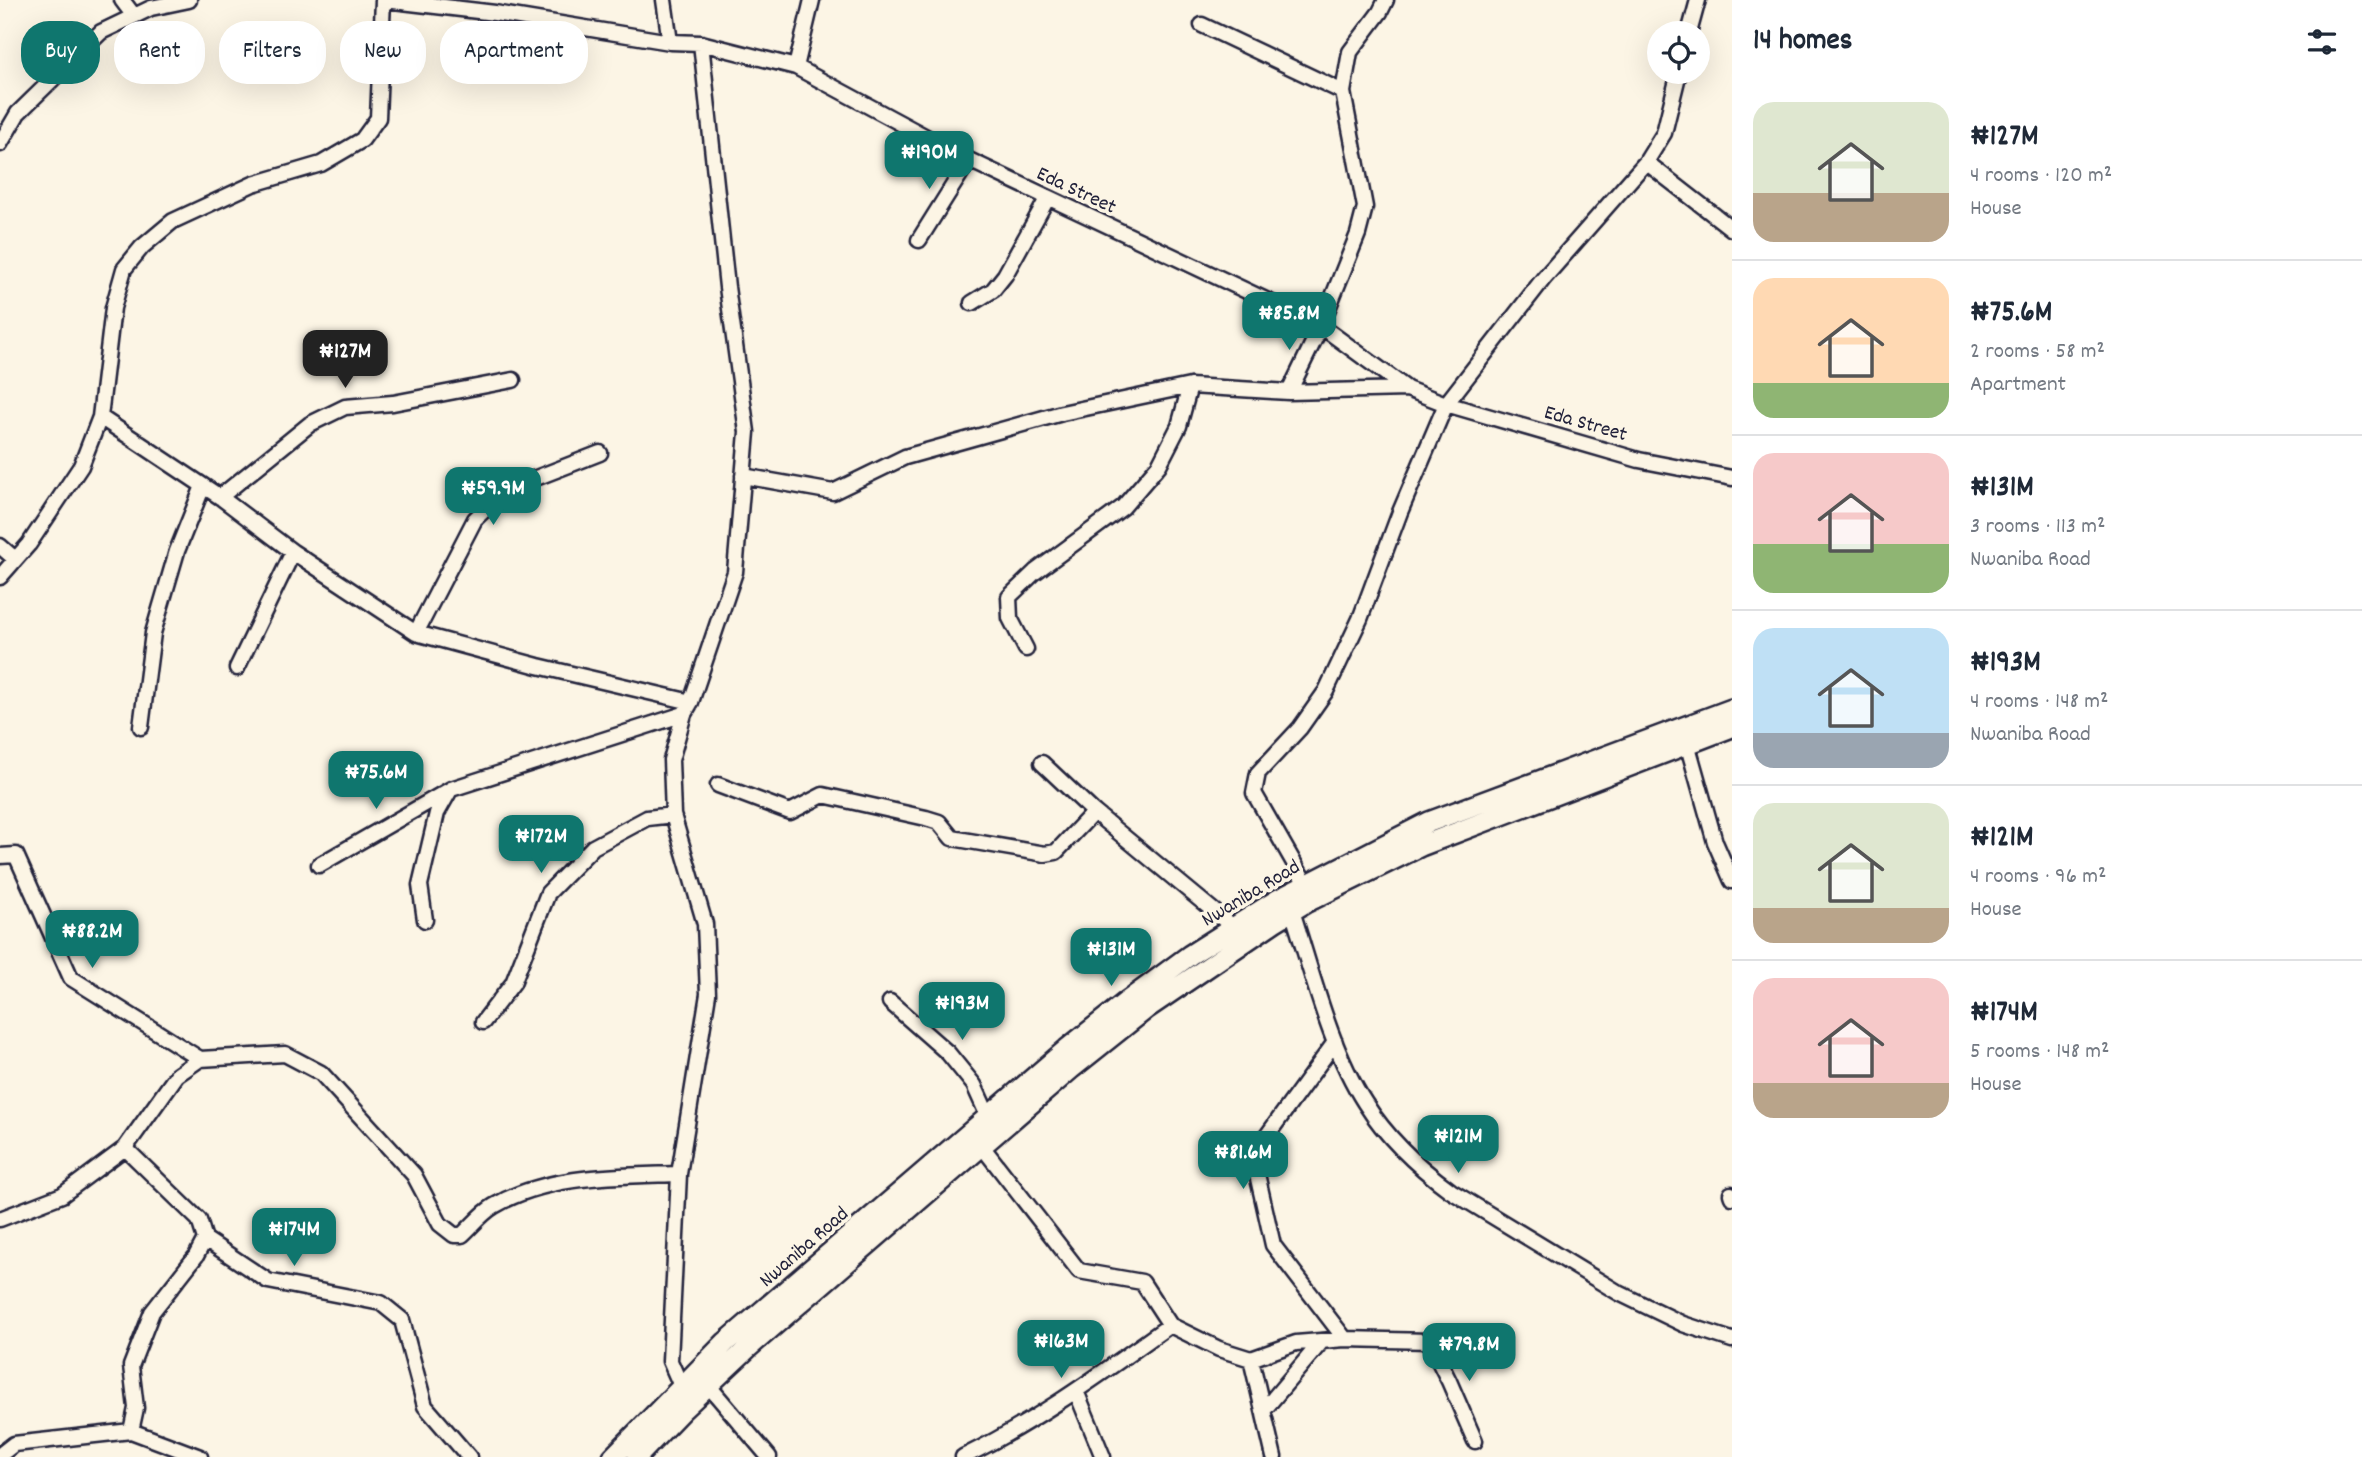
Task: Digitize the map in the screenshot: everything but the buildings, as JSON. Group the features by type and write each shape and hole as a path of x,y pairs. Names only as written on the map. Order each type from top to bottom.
{"main road":[{"name":"Nwaniba Road","path":"613,1457 681,1386 702,1378 726,1342 988,1116 1126,1002 1233,927 1306,884 1429,822 1732,709"},
{"path":"637,1457 702,1378 981,1145 1146,1009 1292,911 1420,846 1732,727"}],"street":[{"path":"122,0 134,16"},
{"path":"0,144 18,113 101,32 151,8 189,0"},
{"path":"0,577 29,544 81,466 100,417 113,308 124,269 142,247 173,221 253,184 321,164 362,140 378,118 384,0"},
{"name":"Eda Street","path":"384,0 495,13 670,42 701,43 796,67 1046,198 1321,326 1407,389 1446,404 1640,460 1732,478"},
{"path":"664,0 670,42"},
{"path":"796,67 812,0"},
{"path":"1289,392 1321,326 1358,234 1365,207 1343,92 1350,52 1386,0"},
{"path":"1692,21 1698,0"},
{"path":"1202,25 1343,92"},
{"path":"681,1386 670,1361 679,1174 708,994 705,924 674,815 671,760 735,572 747,432 727,287 701,43"},
{"path":"1306,884 1254,793 1258,774 1300,728 1326,691 1360,619 1400,512 1446,404 1544,278 1646,162 1664,133 1676,84"},
{"path":"919,240 969,160"},
{"path":"1646,162 1732,229"},
{"path":"972,303 993,290 1005,275 1046,198"},
{"path":"220,497 310,424 345,407 393,403 513,380"},
{"path":"743,477 833,492 905,457 1062,413 1190,386 1289,392 1407,389"},
{"path":"1026,649 1010,618 1009,597 1035,572 1124,507 1159,465 1179,426 1190,386"},
{"path":"100,417 220,497 293,552 416,632 687,708"},
{"path":"416,632 475,519 505,490 600,453"},
{"path":"141,727 153,633 177,551 203,486"},
{"path":"0,545 15,559"},
{"path":"237,668 293,552"},
{"path":"319,864 451,789 687,708"},
{"path":"1688,743 1715,842 1732,881"},
{"path":"1042,763 1094,812 1233,927"},
{"path":"718,785 791,812 823,795 939,822 953,838 1045,855 1056,852 1094,812"},
{"path":"425,920 420,885 437,813 451,789"},
{"path":"483,1022 513,983 548,893 593,847 647,818 674,815"},
{"path":"0,856 16,855 71,978 200,1059"},
{"path":"1292,911 1335,1042 1364,1102 1387,1134 1427,1174 1619,1293 1683,1324 1732,1340"},
{"path":"890,1003 948,1053 974,1085 988,1116"},
{"path":"1335,1042 1266,1137 1257,1174 1273,1245 1345,1339"},
{"path":"0,1219 62,1195 125,1149 177,1075 200,1059 285,1054 321,1073 414,1175 440,1224 454,1235 462,1235 492,1206 547,1186 598,1177 679,1174"},
{"path":"981,1145 1079,1271 1142,1282 1170,1325 1219,1349 1251,1359 1297,1343 1345,1339 1429,1341 1475,1441"},
{"path":"125,1149 199,1220 205,1239 268,1281 381,1303 402,1320 425,1406 469,1457"},
{"path":"131,1431 136,1408 131,1366 152,1312 205,1239"},
{"path":"964,1457 1004,1437 1076,1391 1170,1325"},
{"path":"1263,1410 1322,1341"},
{"path":"1251,1359 1273,1457"},
{"path":"702,1378 769,1457"},
{"path":"1076,1391 1103,1457"},
{"path":"0,1455 14,1444 131,1431 200,1457"}]}
